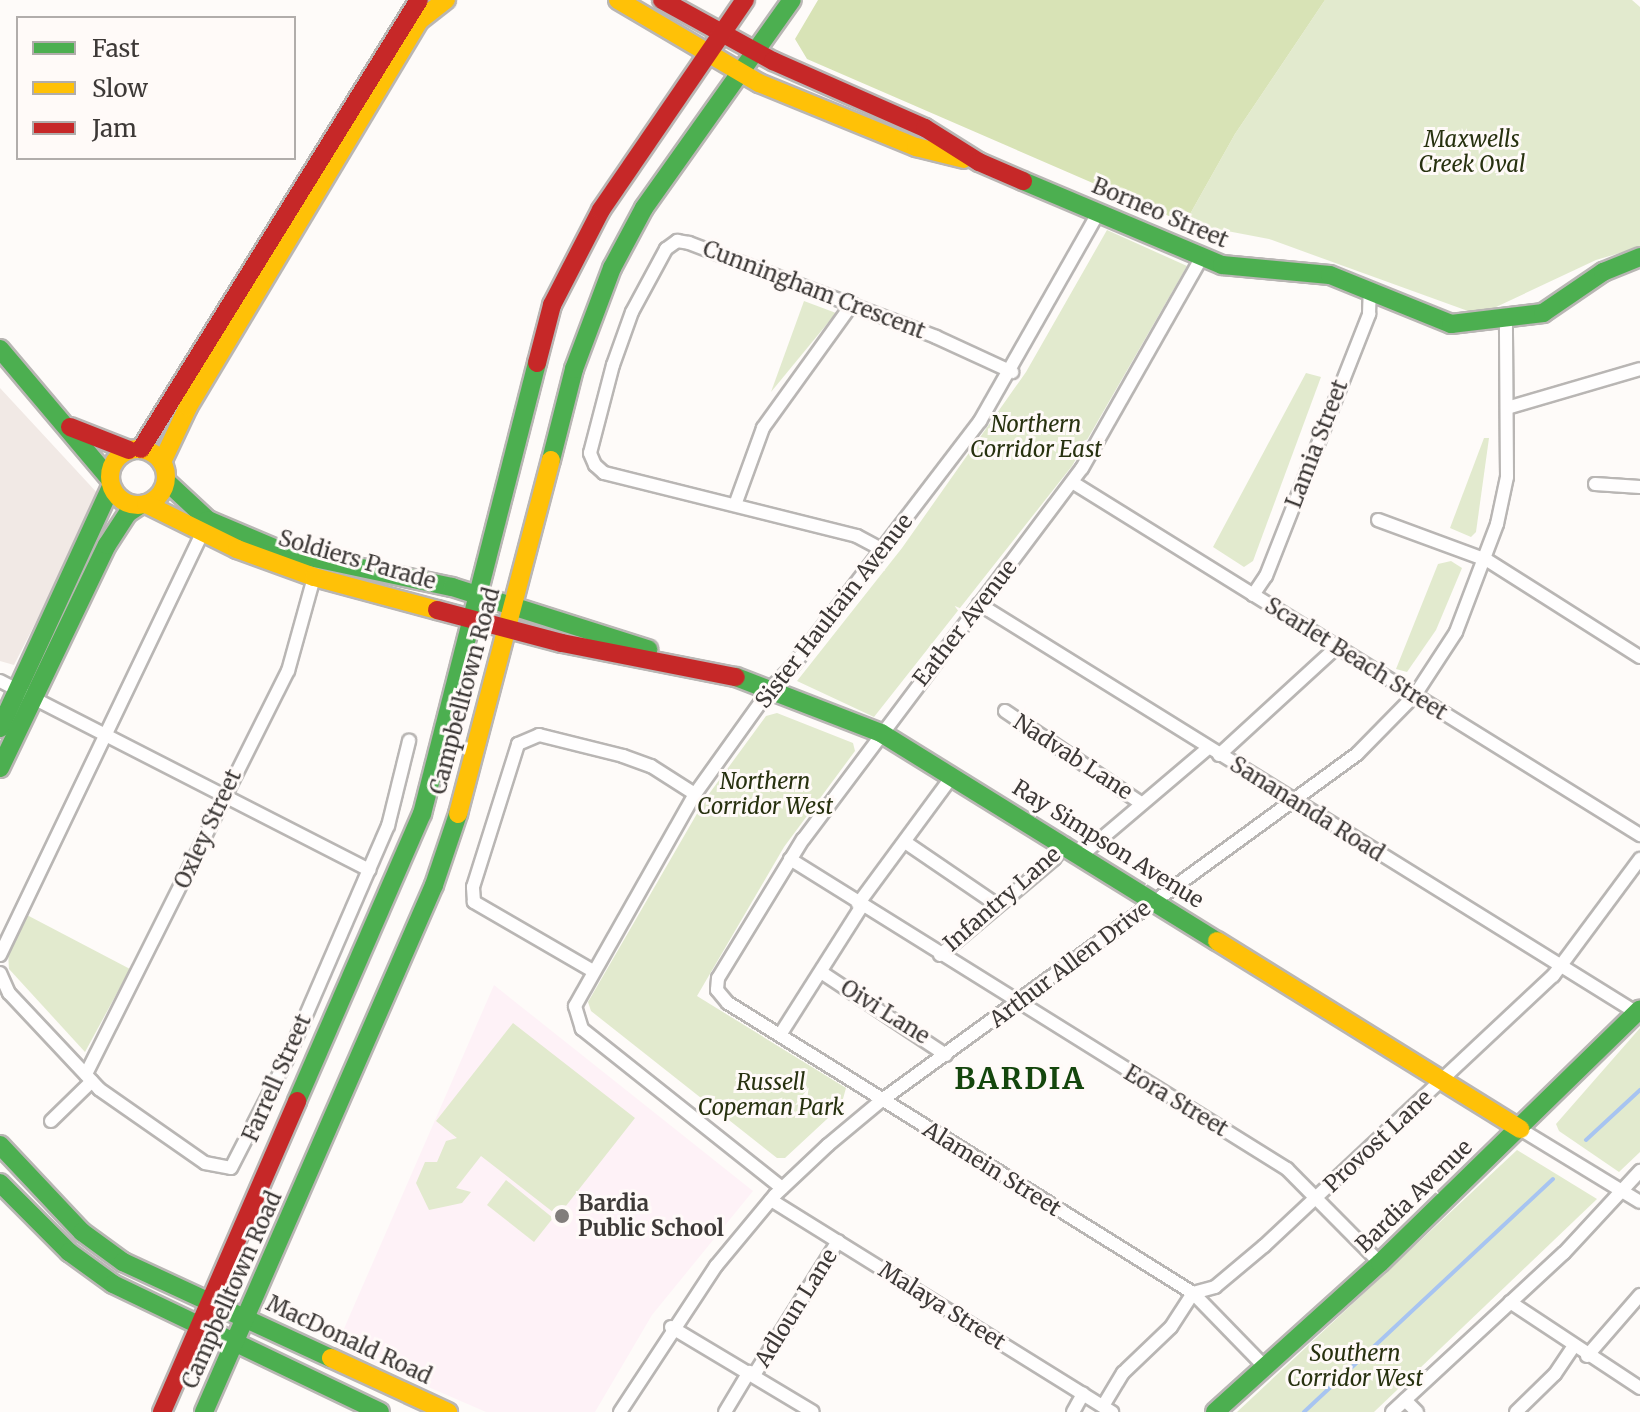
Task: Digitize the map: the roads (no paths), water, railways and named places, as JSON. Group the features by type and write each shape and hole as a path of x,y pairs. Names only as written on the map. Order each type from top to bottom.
{"street":[{"path":"0,768 110,482 115,461 135,450 419,0"},
{"path":"0,743 107,545 128,513 160,495 164,471 188,407 344,146 420,20 446,0"},
{"name":"Borneo Street","path":"618,0 739,74 916,147 979,162"},
{"name":"Borneo Street","path":"662,0 757,50 925,128 979,162 1202,257 1242,270 1330,275 1451,324 1506,320 1543,313 1603,272 1640,257"},
{"name":"Campbelltown Road","path":"162,1412 422,814 475,594 552,305 601,210 745,0"},
{"name":"Campbelltown Road","path":"204,1412 434,885 472,774 574,369 612,268 644,208 792,0"},
{"path":"288,208 302,196 333,145 344,146"},
{"name":"Sister Haultain Avenue","path":"782,1188 582,1029 573,1012 593,971 695,794 771,688 883,550 1012,372 1098,213"},
{"name":"Cunningham Crescent","path":"883,550 857,536 604,473 591,459 613,365 659,258 671,244 682,241 852,304 1012,372"},
{"name":"Eather Avenue","path":"717,983 790,859 881,733 1072,482 1118,412 1202,257"},
{"name":"Lamia Street","path":"1253,595 1266,576 1369,314 1370,290"},
{"path":"735,505 763,428 852,304"},
{"name":"Arthur Allen Drive","path":"620,1412 671,1327 782,1188 882,1100 1357,754 1415,695 1456,632 1487,560 1507,477 1510,407 1506,320"},
{"path":"0,349 67,426 123,501 143,505"},
{"path":"1510,407 1640,369"},
{"path":"67,426 135,450 164,471"},
{"name":"Soldiers Parade","path":"164,471 208,520 261,544 475,594 704,668"},
{"name":"Scarlet Beach Street","path":"1072,482 1640,835"},
{"path":"1595,484 1640,487"},
{"name":"Soldiers Parade","path":"143,505 314,577 508,628"},
{"path":"1378,520 1487,560 1640,657"},
{"path":"0,955 203,532"},
{"path":"261,544 272,555 309,565 314,577"},
{"name":"Oxley Street","path":"51,1121 89,1078 222,798 288,671 314,577"},
{"name":"Sanananda Road","path":"979,604 1213,752 1638,1011"},
{"name":"Ray Simpson Avenue","path":"508,628 704,668 771,688 881,733 1640,1202"},
{"name":"Infantry Lane","path":"1082,855 1141,803 1213,752 1337,647"},
{"path":"0,681 105,733 222,798 369,870"},
{"path":"0,728 27,694"},
{"name":"Nadvab Lane","path":"1005,711 1141,803"},
{"path":"593,971 474,902 473,887 518,744 539,735 623,756 651,766 695,794"},
{"name":"Farrell Street","path":"0,973 9,993 89,1078 205,1163 231,1168 287,1059 388,826 409,741"},
{"path":"780,1035 860,905 953,775"},
{"path":"905,842 996,904"},
{"name":"Infantry Lane","path":"940,955 996,904 1054,859 1065,844"},
{"name":"Eora Street","path":"790,859 1287,1169 1318,1196 1380,1263"},
{"name":"Provost Lane","path":"1193,1293 1215,1287 1318,1196 1561,966 1640,859"},
{"name":"Oivi Lane","path":"821,972 946,1055"},
{"name":"Alamein Street","path":"717,983 728,1003 1193,1293 1263,1365"},
{"name":"Bardia Avenue","path":"1215,1412 1263,1365 1380,1263 1638,1011"},
{"name":"MacDonald Road","path":"0,1145 102,1248 448,1412"},
{"path":"1392,1412 1510,1302 1640,1171"},
{"path":"0,1183 93,1271 380,1412"},
{"name":"Malaya Street","path":"771,1200 1108,1409"},
{"name":"Adloun Lane","path":"725,1412 838,1241"},
{"path":"1108,1409 1123,1373 1171,1327 1193,1293"},
{"path":"1587,1356 1640,1295"},
{"path":"1510,1302 1573,1347 1640,1388"},
{"path":"671,1327 813,1412"},
{"path":"1516,1412 1555,1374 1573,1347"},
{"path":"1073,1412 1083,1394"},
{"path":"1405,1400 1417,1412"}],"waterway":[{"path":"1586,1140 1640,1090"},
{"path":"1304,1412 1553,1179"}],"place":[{"name":"Bardia Public School","path":"562,1216"}],"district":[{"name":"BARDIA","path":"1020,1078"}],"park label":[{"name":"Maxwells Creek Oval","path":"1472,152"},
{"name":"Northern Corridor East","path":"1036,436"},
{"name":"Northern Corridor West","path":"765,794"},
{"name":"Russell Copeman Park","path":"771,1094"},
{"name":"Southern Corridor West","path":"1355,1366"}]}
